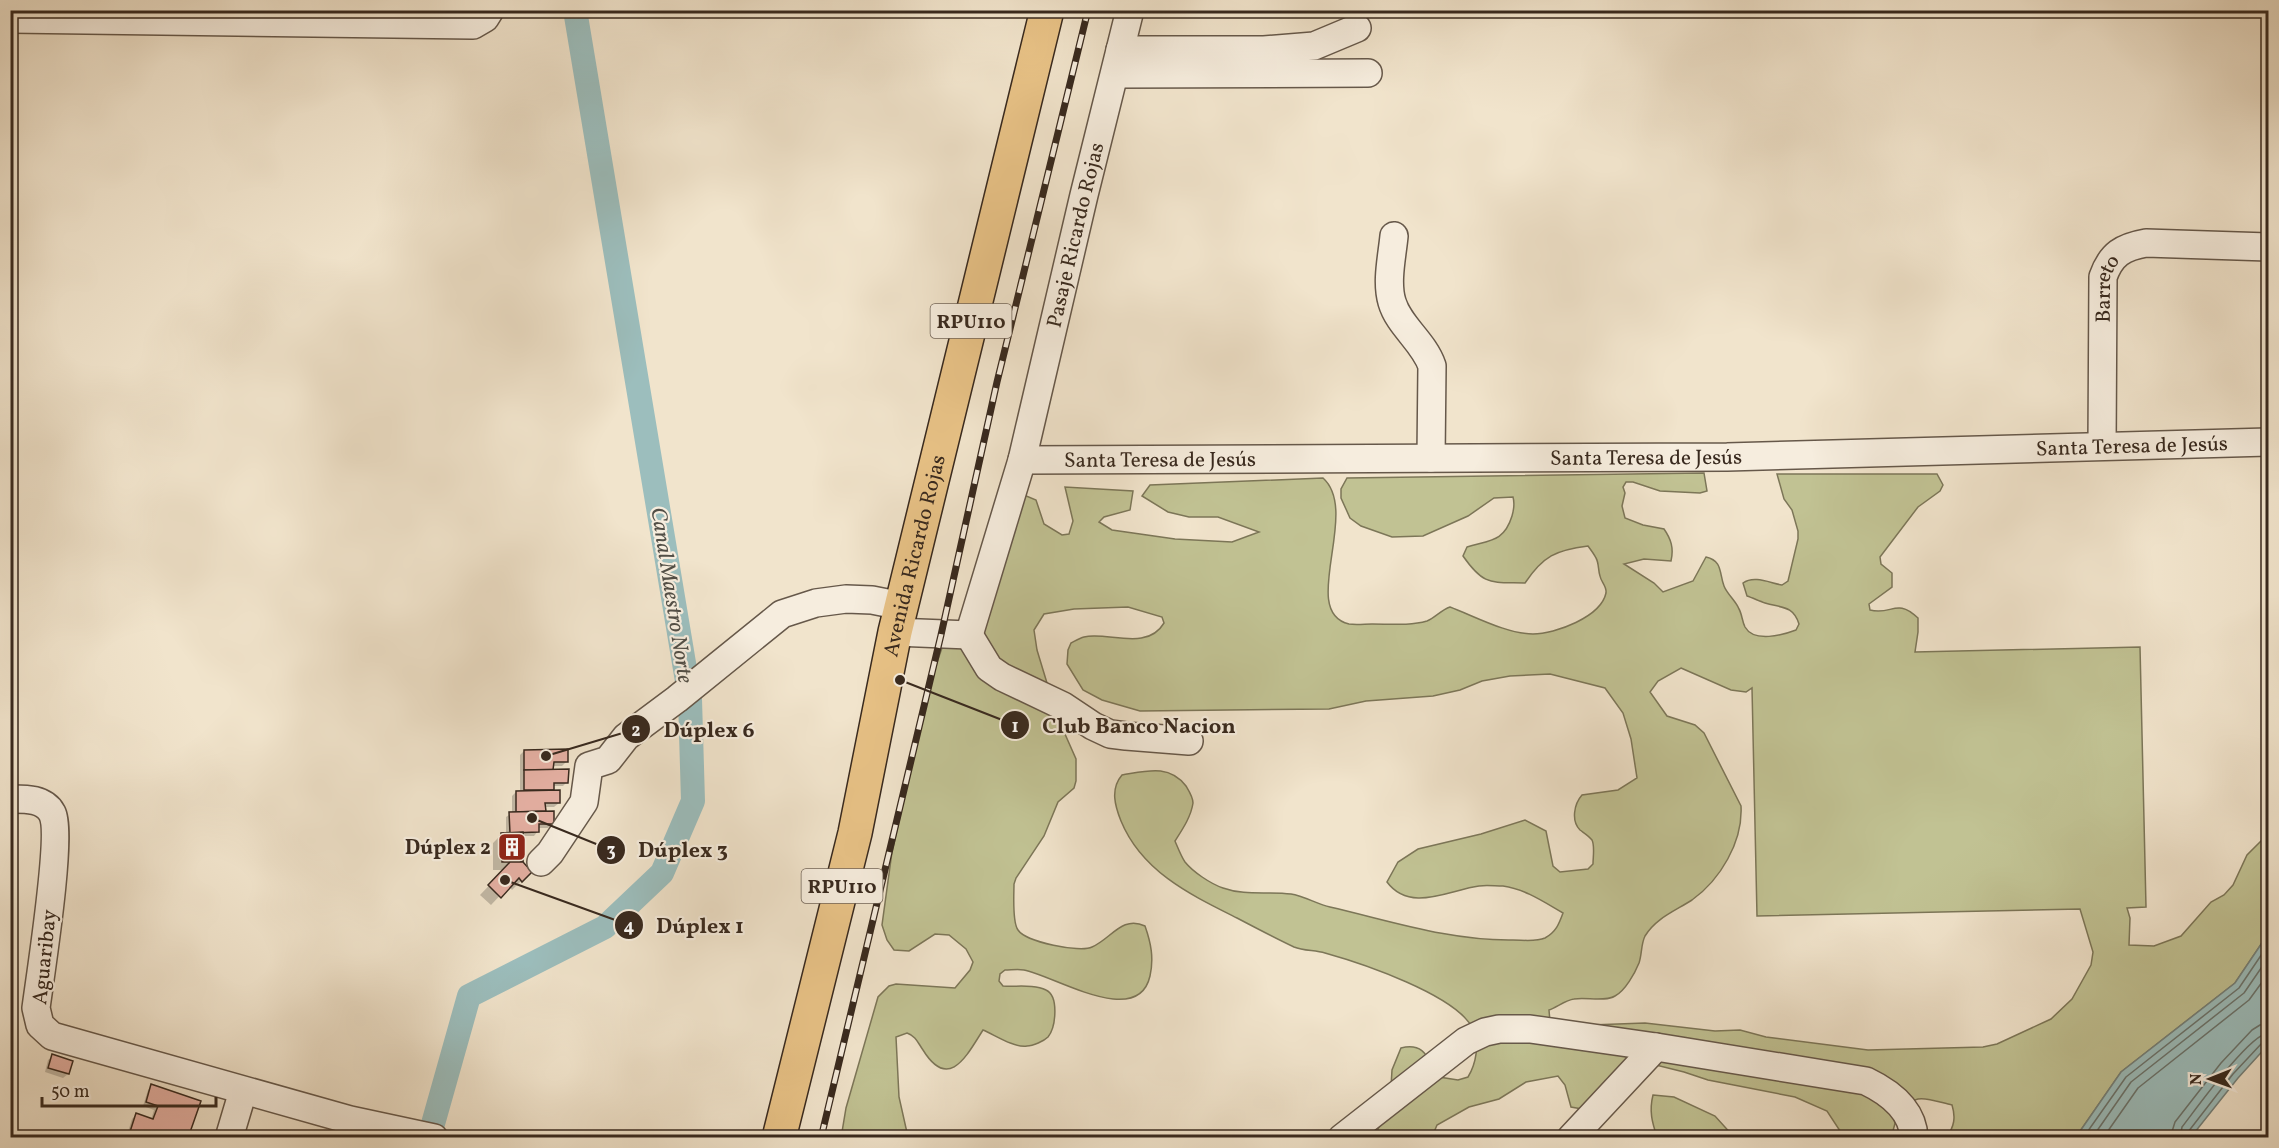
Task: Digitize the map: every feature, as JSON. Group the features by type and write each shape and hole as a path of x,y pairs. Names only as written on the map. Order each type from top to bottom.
{"main road":[{"name":"Avenida Ricardo Rojas","path":"779,1137 855,832 899,619 1047,10"}],"street":[{"name":"Pasaje Ricardo Rojas","path":"969,635 1022,460 1084,195 1131,10"},
{"path":"10,19 481,18"},
{"path":"1118,62 1314,46 1357,28"},
{"path":"1118,62 1368,73"},
{"path":"1394,236 1390,287 1392,304 1429,356 1432,366 1431,458"},
{"name":"Barreto","path":"2102,446 2103,277 2108,264 2129,246 2146,243 2268,247"},
{"name":"Santa Teresa de Jesús","path":"1022,460 1727,457 2268,442"},
{"path":"542,862 584,802 590,752 599,740 611,734 620,733 626,737 699,682 782,614 816,603 846,599 872,600 899,619 969,635 989,668 1002,677 1063,706 1093,726 1110,734 1189,741"},
{"name":"Aguaribay","path":"10,799 29,799 42,804 51,811 55,825 52,877 36,1008 40,1025 52,1036 350,1120 434,1137"},
{"path":"1342,1137 1466,1041 1485,1032 1499,1029 1530,1029 1866,1081 1886,1092 1909,1116 1914,1137"},
{"path":"1571,1137 1656,1047"},
{"path":"229,1137 243,1091"}],"green space":[{"path":"1704,473 1707,491 1700,493 1660,491 1626,482 1623,487 1625,493 1622,506 1625,518 1643,525 1664,529 1670,540 1672,552 1671,561 1644,559 1624,564 1654,583 1663,592 1693,581 1706,557 1711,559 1720,568 1724,586 1738,606 1745,627 1755,635 1769,636 1796,630 1799,624 1790,610 1747,596 1743,583 1757,580 1782,585 1788,581 1798,531 1792,510 1784,499 1777,474 1937,474 1943,485 1940,491 1918,507 1880,557 1881,564 1892,573 1892,587 1869,604 1870,610 1884,611 1899,608 1911,612 1918,618 1915,652 2140,647 2146,907 2127,908 2130,918 2129,945 2154,946 2181,936 2211,902 2224,895 2233,885 2247,855 2268,834 2268,934 2235,983 2121,1072 2076,1137 1947,1137 1954,1122 1952,1105 1930,1099 1918,1099 1902,1109 1896,1120 1892,1137 1844,1137 1827,1111 1795,1097 1708,1080 1648,1063 1582,1109 1571,1107 1565,1085 1558,1076 1526,1082 1499,1099 1469,1107 1437,1125 1432,1137 1375,1137 1390,1104 1392,1070 1401,1048 1416,1047 1421,1050 1439,1077 1458,1080 1468,1077 1477,1047 1473,1029 1464,1016 1448,1004 1406,982 1361,964 1325,953 1294,947 1186,891 1155,868 1130,839 1116,804 1115,792 1118,780 1122,775 1157,771 1172,774 1186,786 1192,796 1192,808 1175,841 1188,866 1213,884 1223,888 1248,893 1296,895 1330,907 1443,934 1490,939 1538,940 1552,933 1563,913 1519,890 1503,886 1482,886 1418,898 1396,891 1387,882 1398,862 1418,849 1481,834 1525,820 1546,831 1553,866 1560,872 1588,869 1593,864 1593,845 1592,840 1580,830 1575,822 1575,808 1579,799 1582,795 1618,790 1637,778 1631,739 1623,713 1605,688 1550,674 1510,676 1482,681 1460,690 1433,696 1366,701 1329,709 1140,711 1102,700 1083,690 1067,664 1068,650 1071,643 1084,637 1137,639 1148,637 1157,632 1164,623 1162,617 1128,607 1074,609 1044,614 1034,630 1037,650 1057,716 1076,759 1076,781 1074,788 1058,802 1044,836 1016,878 1014,908 1016,926 1031,939 1076,949 1092,947 1117,929 1137,923 1145,926 1149,938 1152,963 1150,976 1142,991 1130,998 1113,999 1074,989 1024,970 1005,970 1000,974 999,981 1003,986 1036,987 1050,993 1055,1012 1053,1026 1048,1037 1035,1044 1022,1046 983,1030 971,1050 957,1065 949,1069 941,1068 932,1062 910,1034 896,1037 899,1097 908,1137 841,1138 846,1108 878,997 889,986 896,984 955,988 970,970 973,962 966,949 949,935 935,934 909,951 894,950 887,940 882,925 892,852 930,683 945,639 976,635 1024,495 1036,500 1044,524 1062,535 1069,534 1073,521 1065,487 1133,491 1130,510 1104,517 1099,522 1112,530 1175,539 1232,542 1259,532 1218,517 1189,517 1168,512 1142,496 1150,485 1323,478 1333,494 1336,513 1328,581 1329,601 1335,616 1349,624 1420,623 1430,620 1450,607 1512,631 1533,634 1553,631 1576,623 1596,610 1602,602 1606,588 1597,560 1588,546 1559,552 1544,560 1525,583 1489,580 1470,566 1463,556 1467,547 1495,539 1505,531 1513,511 1513,497 1494,498 1468,516 1423,536 1392,537 1361,526 1350,518 1341,498 1341,489 1347,478","holes":["1681,668 1731,690 1746,692 1752,688 1757,916 2080,909 2093,952 2091,965 2072,999 2051,1019 1997,1044 1983,1047 1868,1050 1766,1037 1740,1030 1715,1031 1645,1023 1563,1026 1550,1022 1549,1010 1568,1001 1606,999 1619,994 1637,967 1644,939 1649,930 1702,892 1728,859 1738,833 1741,806 1704,733 1695,725 1667,716 1650,692 1658,681"]},
{"path":"1653,1095 1674,1097 1715,1116 1734,1137 1657,1137 1651,1106"}],"water":[{"path":"2268,934 2268,1045 2238,1078 2191,1137 2076,1137 2121,1072 2235,983"}],"building":[{"path":"568,749 568,762 554,762 553,770 524,770 524,750"},
{"path":"569,769 568,783 554,783 554,790 524,790 524,770"},
{"path":"560,790 560,803 545,803 546,811 516,812 516,791"},
{"path":"554,811 554,824 539,824 539,832 510,833 509,812"},
{"name":"Dúplex 2","path":"523,832 523,862 502,862 501,833"},
{"path":"510,862 523,862 532,872 522,882 519,878 501,898 488,885"},
{"path":"52,1054 73,1061 69,1074 48,1068"},
{"path":"151,1084 201,1101 188,1138 128,1138 136,1113 153,1119 158,1106 146,1102"}],"waterway":[{"name":"Canal Maestro Norte","path":"429,1138 469,996 605,927 662,873 693,801 690,699 575,10"}],"railway":[{"path":"821,1138 941,635 997,382 1088,10"}],"place":[{"name":"Club Banco Nacion","path":"900,680"},
{"name":"Dúplex 6","path":"546,756"},
{"name":"Dúplex 3","path":"532,818"},
{"name":"Dúplex 2","path":"512,847"},
{"name":"Dúplex 1","path":"505,880"}]}
